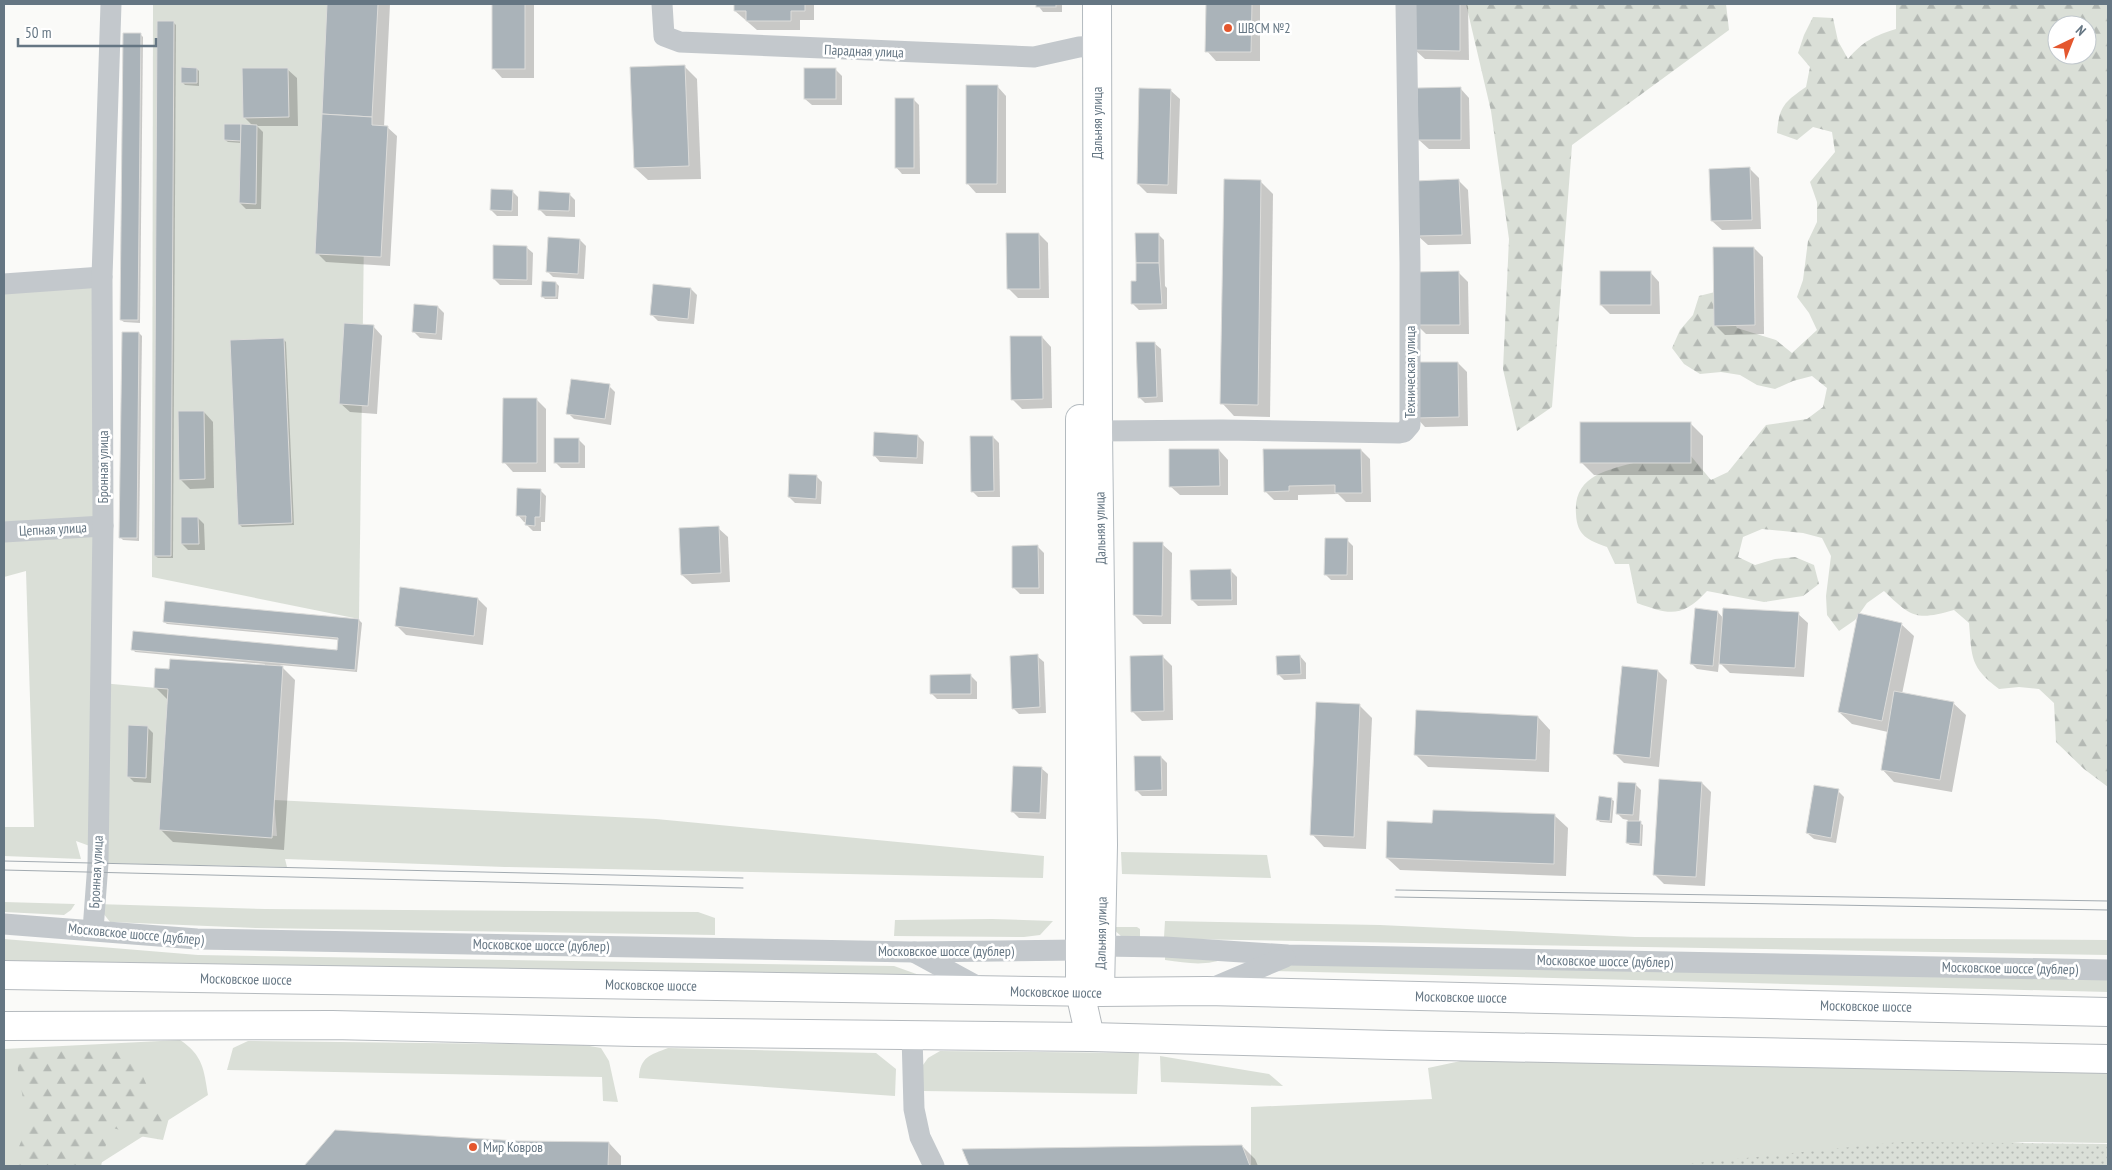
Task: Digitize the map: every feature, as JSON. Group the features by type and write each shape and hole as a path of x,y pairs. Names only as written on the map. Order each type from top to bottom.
{"main road":[{"name":"Дальняя улица","path":"1078,4 1088,47 1098,431 1103,845 1090,948"},
{"name":"Дальняя улица","path":"1090,1037 1088,47 1097,4"},
{"name":"Московское шоссе","path":"4,974 984,991 1206,991 2108,1012"},
{"path":"4,1026 332,1025 635,1032 1090,1037 1400,1045 2108,1058"}],"street":[{"name":"Бронная улица","path":"93,930 98,863 103,526 102,277 111,4"},
{"name":"Парадная улица","path":"662,4 664,36 680,42 1034,57 1088,47"},
{"name":"Техническая улица","path":"1098,431 1222,430 1399,433 1407,429 1410,424 1410,263 1406,4"},
{"path":"4,284 102,277"},
{"name":"Цепная улица","path":"4,532 103,526"},
{"name":"Московское шоссе (дублер)","path":"4,924 197,939 914,952 1164,947 1288,956 2108,970"},
{"path":"914,952 984,991"},
{"path":"1206,991 1288,956"},
{"path":"912,1035 914,1109 920,1136 934,1166"}],"green space":[{"path":"153,4 367,4 359,619 152,577"},
{"path":"1466,4 1726,4 1729,30 1572,145 1552,407 1517,431 1503,369 1509,239 1491,111"},
{"path":"1896,4 2108,4 2108,787 2084,769 2056,742 2054,703 2039,689 2019,687 1999,689 1982,674 1974,661 1969,623 1954,610 1922,616 1908,611 1884,591 1867,603 1855,620 1839,631 1827,615 1826,596 1831,556 1822,538 1803,533 1762,529 1743,537 1738,557 1755,565 1775,559 1795,557 1814,565 1819,584 1803,596 1764,602 1707,591 1683,610 1667,612 1637,603 1629,564 1615,564 1607,547 1585,536 1581,532 1577,521 1577,501 1580,491 1595,476 1615,468 1685,449 1711,480 1728,472 1766,425 1807,419 1823,407 1827,388 1812,376 1793,381 1775,389 1757,385 1740,375 1721,372 1700,374 1684,364 1672,348 1680,330 1693,315 1699,296 1719,291 1737,328 1776,340 1792,353 1817,330 1809,313 1797,297 1803,280 1808,241 1817,222 1817,202 1810,182 1835,152 1832,132 1813,127 1797,140 1777,133 1779,117 1788,101 1806,87 1810,67 1798,53 1813,17 1833,18 1838,41 1848,59 1869,40 1896,29"},
{"path":"102,277 101,683 168,689 159,830 277,836 274,800 656,819 1044,856 1043,878 505,867 285,859 287,867 98,863 98,849 76,841 81,859 4,856 4,827 34,827 26,571 4,577 4,284"},
{"path":"1121,852 1267,855 1271,878 1122,874"},
{"path":"4,902 75,904 64,915 4,912"},
{"path":"96,904 265,909 698,912 715,918 715,935 256,928 110,922"},
{"path":"992,919 1053,921 1040,935 1024,937 894,936 895,920"},
{"path":"1165,921 1380,925 1635,937 2108,940 2108,955 1181,939 1164,937"},
{"path":"1111,927 1137,927 1140,929 1140,939 1122,937"},
{"path":"4,939 198,955 894,966 922,976 276,965 4,963"},
{"path":"1165,954 1229,957 1212,962 1197,963 1165,960"},
{"path":"1292,963 2108,976 2108,992 1273,971"},
{"path":"180,1040 194,1051 198,1057 208,1095 96,1166 4,1166 4,1049"},
{"path":"248,1041 584,1045 601,1048 609,1061 618,1102 603,1101 602,1077 227,1070 233,1048"},
{"path":"130,1047 151,1095 169,1118 163,1140 139,1136 110,1127 101,1166 15,1166 13,1161 28,1125 18,1072 17,1051"},
{"path":"1526,1047 2108,1059 2108,1143 2025,1142 1706,1166 1251,1166 1251,1107 1432,1099 1428,1068"},
{"path":"668,1048 876,1053 896,1069 895,1096 639,1078 641,1065 644,1061"},
{"path":"940,1051 1139,1053 1137,1094 922,1091 918,1072 928,1058"},
{"path":"1160,1056 1269,1074 1283,1086 1161,1082"},
{"path":"1900,1142 2108,1144 2108,1166 1668,1166"}],"building":[{"path":"327,4 378,4 372,117 322,114"},
{"path":"492,4 525,4 525,69 492,69"},
{"path":"734,4 805,4 805,11 791,11 791,21 746,21 746,11 734,11"},
{"path":"1036,4 1056,4 1056,7 1036,7"},
{"name":"ШВСМ №2","path":"1206,4 1252,4 1251,52 1205,52"},
{"path":"1415,4 1460,4 1460,51 1414,50"},
{"path":"157,21 174,21 171,556 154,556"},
{"path":"123,33 141,33 138,320 120,320"},
{"path":"685,65 689,166 634,168 630,67"},
{"path":"181,67 197,68 197,83 181,83"},
{"path":"242,68 288,68 289,117 243,118"},
{"path":"804,68 836,68 836,99 804,99"},
{"path":"966,85 998,85 997,184 966,184"},
{"path":"1461,87 1461,140 1418,140 1417,88"},
{"path":"1139,88 1171,89 1168,185 1137,184"},
{"path":"895,98 914,98 914,168 895,168"},
{"path":"322,114 372,117 372,125 388,126 381,257 315,254"},
{"path":"224,124 241,124 241,141 224,140"},
{"path":"241,124 257,125 256,204 239,203"},
{"path":"1750,167 1752,220 1711,221 1709,169"},
{"path":"1224,179 1261,180 1258,405 1220,404"},
{"path":"1459,179 1462,235 1417,236 1415,181"},
{"path":"491,189 513,190 512,211 490,210"},
{"path":"539,191 570,193 569,211 538,210"},
{"path":"1006,233 1039,233 1040,289 1007,289"},
{"path":"1135,233 1159,233 1159,263 1136,263"},
{"path":"548,237 580,239 578,274 546,272"},
{"path":"493,245 527,246 527,280 493,279"},
{"path":"1713,247 1754,247 1755,325 1714,326"},
{"path":"1136,263 1159,263 1162,304 1131,304 1131,281 1136,281"},
{"path":"1459,271 1460,325 1416,325 1415,272"},
{"path":"1600,271 1651,271 1651,305 1600,305"},
{"path":"542,281 556,282 556,297 541,297"},
{"path":"653,284 691,288 688,319 650,315"},
{"path":"414,304 438,306 436,334 412,332"},
{"path":"344,323 374,325 368,406 339,404"},
{"path":"122,332 139,332 137,538 119,538"},
{"path":"1010,336 1042,336 1043,399 1011,400"},
{"path":"284,338 292,523 238,525 230,340"},
{"path":"1136,342 1155,342 1157,397 1138,398"},
{"path":"1414,362 1458,362 1459,417 1415,418"},
{"path":"571,379 610,384 605,419 566,414"},
{"path":"503,398 537,398 537,463 502,463"},
{"path":"178,411 204,411 205,479 179,480"},
{"path":"1580,422 1691,422 1691,463 1580,463"},
{"path":"874,432 918,435 917,458 873,456"},
{"path":"970,436 993,436 994,491 971,492"},
{"path":"554,438 579,438 579,463 554,463"},
{"path":"1169,449 1219,449 1220,486 1169,487"},
{"path":"1263,449 1361,449 1362,493 1335,493 1335,485 1289,486 1289,491 1264,492"},
{"path":"789,474 817,475 816,499 788,497"},
{"path":"517,488 541,489 540,517 535,517 535,526 525,525 526,516 516,516"},
{"path":"181,517 198,517 199,544 181,544"},
{"path":"719,526 721,573 681,575 679,528"},
{"path":"1325,538 1348,538 1347,575 1324,575"},
{"path":"1133,542 1163,542 1162,616 1133,615"},
{"path":"1038,545 1039,588 1012,588 1012,546"},
{"path":"1231,569 1232,600 1191,600 1190,570"},
{"path":"400,587 478,598 474,636 395,626"},
{"path":"165,601 359,619 355,670 131,650 133,631 337,650 338,638 163,622"},
{"path":"1695,608 1718,611 1713,666 1690,664"},
{"path":"1723,608 1799,612 1795,668 1719,664"},
{"path":"1858,613 1902,623 1882,721 1838,712"},
{"path":"1038,654 1040,707 1012,709 1010,656"},
{"path":"1163,655 1164,711 1131,712 1130,656"},
{"path":"1300,655 1301,674 1277,675 1276,656"},
{"path":"170,659 283,666 272,838 159,830 168,689 154,688 155,668 169,669"},
{"path":"1622,666 1658,670 1650,758 1613,754"},
{"path":"971,674 971,694 930,694 930,675"},
{"path":"1894,691 1954,702 1940,780 1881,770"},
{"path":"1316,702 1360,704 1354,837 1310,835"},
{"path":"1416,710 1538,716 1536,760 1414,755"},
{"path":"128,725 148,726 146,778 127,777"},
{"path":"1134,756 1161,756 1162,790 1135,791"},
{"path":"1013,766 1042,767 1040,813 1011,812"},
{"path":"1659,779 1702,782 1696,877 1653,875"},
{"path":"1618,782 1636,783 1633,815 1616,814"},
{"path":"1814,785 1839,789 1831,838 1806,833"},
{"path":"1599,796 1612,798 1610,821 1596,820"},
{"path":"1433,810 1555,814 1554,864 1386,858 1387,821 1432,823"},
{"path":"1627,821 1641,821 1640,844 1626,843"},
{"path":"335,1130 518,1141 609,1142 608,1166 304,1166"},
{"path":"1242,1145 1250,1166 969,1166 962,1149"}],"tram line":[{"path":"4,861 743,878"},
{"path":"4,870 743,888"},
{"path":"1396,890 2108,901"},
{"path":"1395,897 2108,910"}],"place":[{"name":"ШВСМ №2","path":"1228,28"},
{"name":"Мир Ковров","path":"473,1147"}]}
